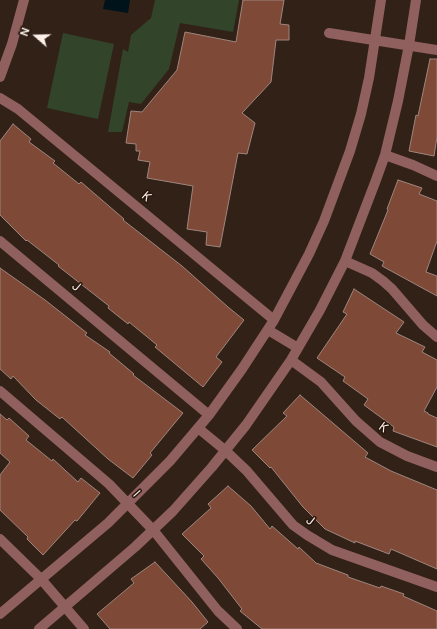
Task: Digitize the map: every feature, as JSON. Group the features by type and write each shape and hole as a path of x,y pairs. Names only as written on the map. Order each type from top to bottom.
{"street":[{"path":"0,77 12,44 24,0"},
{"path":"0,614 128,504 170,461 208,415 242,369 268,330 309,254 338,186 361,114 376,40 381,0"},
{"path":"39,629 154,531 226,451 264,400 291,360 320,310 345,261 368,205 385,155 398,101 416,0"},
{"path":"329,32 437,50"},
{"name":"K","path":"0,98 18,109 274,320"},
{"path":"385,155 413,165 437,176"},
{"name":"J","path":"0,241 208,415"},
{"path":"345,261 372,273 383,281 392,289 422,325 437,337"},
{"path":"268,330 298,348"},
{"name":"K","path":"291,360 322,382 356,421 380,442 407,456 437,467"},
{"name":"I","path":"0,391 109,484 154,531 218,611 237,629"},
{"name":"J","path":"198,428 226,451 259,484 293,525 306,535 332,550 437,587"},
{"path":"0,539 42,579 84,629"}],"green space":[{"path":"155,0 239,0 233,32 180,23 169,69 141,104 129,102 122,132 108,132 123,49 128,52 131,35 151,18"},
{"path":"63,33 114,44 98,119 47,108"}],"shaded area":[{"path":"105,0 130,0 128,13 103,9"}],"building":[{"path":"243,0 284,0 280,24 289,25 289,40 276,40 271,82 242,113 255,123 247,154 238,153 220,247 206,245 207,232 187,229 193,186 147,178 150,162 138,160 140,151 136,151 136,144 126,143 131,111 142,112 177,70 185,32 236,42"},
{"path":"430,59 437,59 437,137 434,156 409,151"},
{"path":"13,124 31,139 29,142 55,161 53,163 79,184 81,182 124,219 123,220 182,266 244,320 216,357 222,362 203,387 155,347 157,345 129,322 128,324 108,308 109,306 58,266 59,265 27,240 26,241 0,215 0,141"},
{"path":"398,180 422,188 419,194 437,201 437,241 426,272 437,276 437,296 382,266 384,262 370,254 388,210 387,209"},
{"path":"0,268 45,300 87,333 85,335 110,352 109,353 134,374 133,375 183,413 150,453 152,455 133,478 108,459 62,417 60,419 36,400 13,376 11,379 0,369"},
{"path":"354,289 404,322 396,333 425,347 422,352 437,360 437,387 424,411 437,418 437,447 393,431 394,427 364,405 368,399 343,381 345,377 317,358 347,314 343,312"},
{"path":"300,395 368,453 365,457 391,471 437,490 437,569 391,549 389,554 355,541 355,543 325,529 303,507 271,467 270,468 252,450 287,416 283,413"},
{"path":"0,414 7,420 9,418 29,436 26,440 52,461 53,459 78,482 81,478 100,493 77,521 75,520 43,555 27,539 28,537 0,510 0,475 10,462 0,453"},
{"path":"228,486 251,506 270,529 272,526 298,549 299,547 316,563 348,575 348,577 380,588 381,586 404,594 403,596 437,611 437,629 262,629 240,611 242,609 201,559 204,556 182,534 211,508 208,504"},
{"path":"155,562 192,602 208,622 200,629 110,629 97,614 134,583 131,579"}]}
